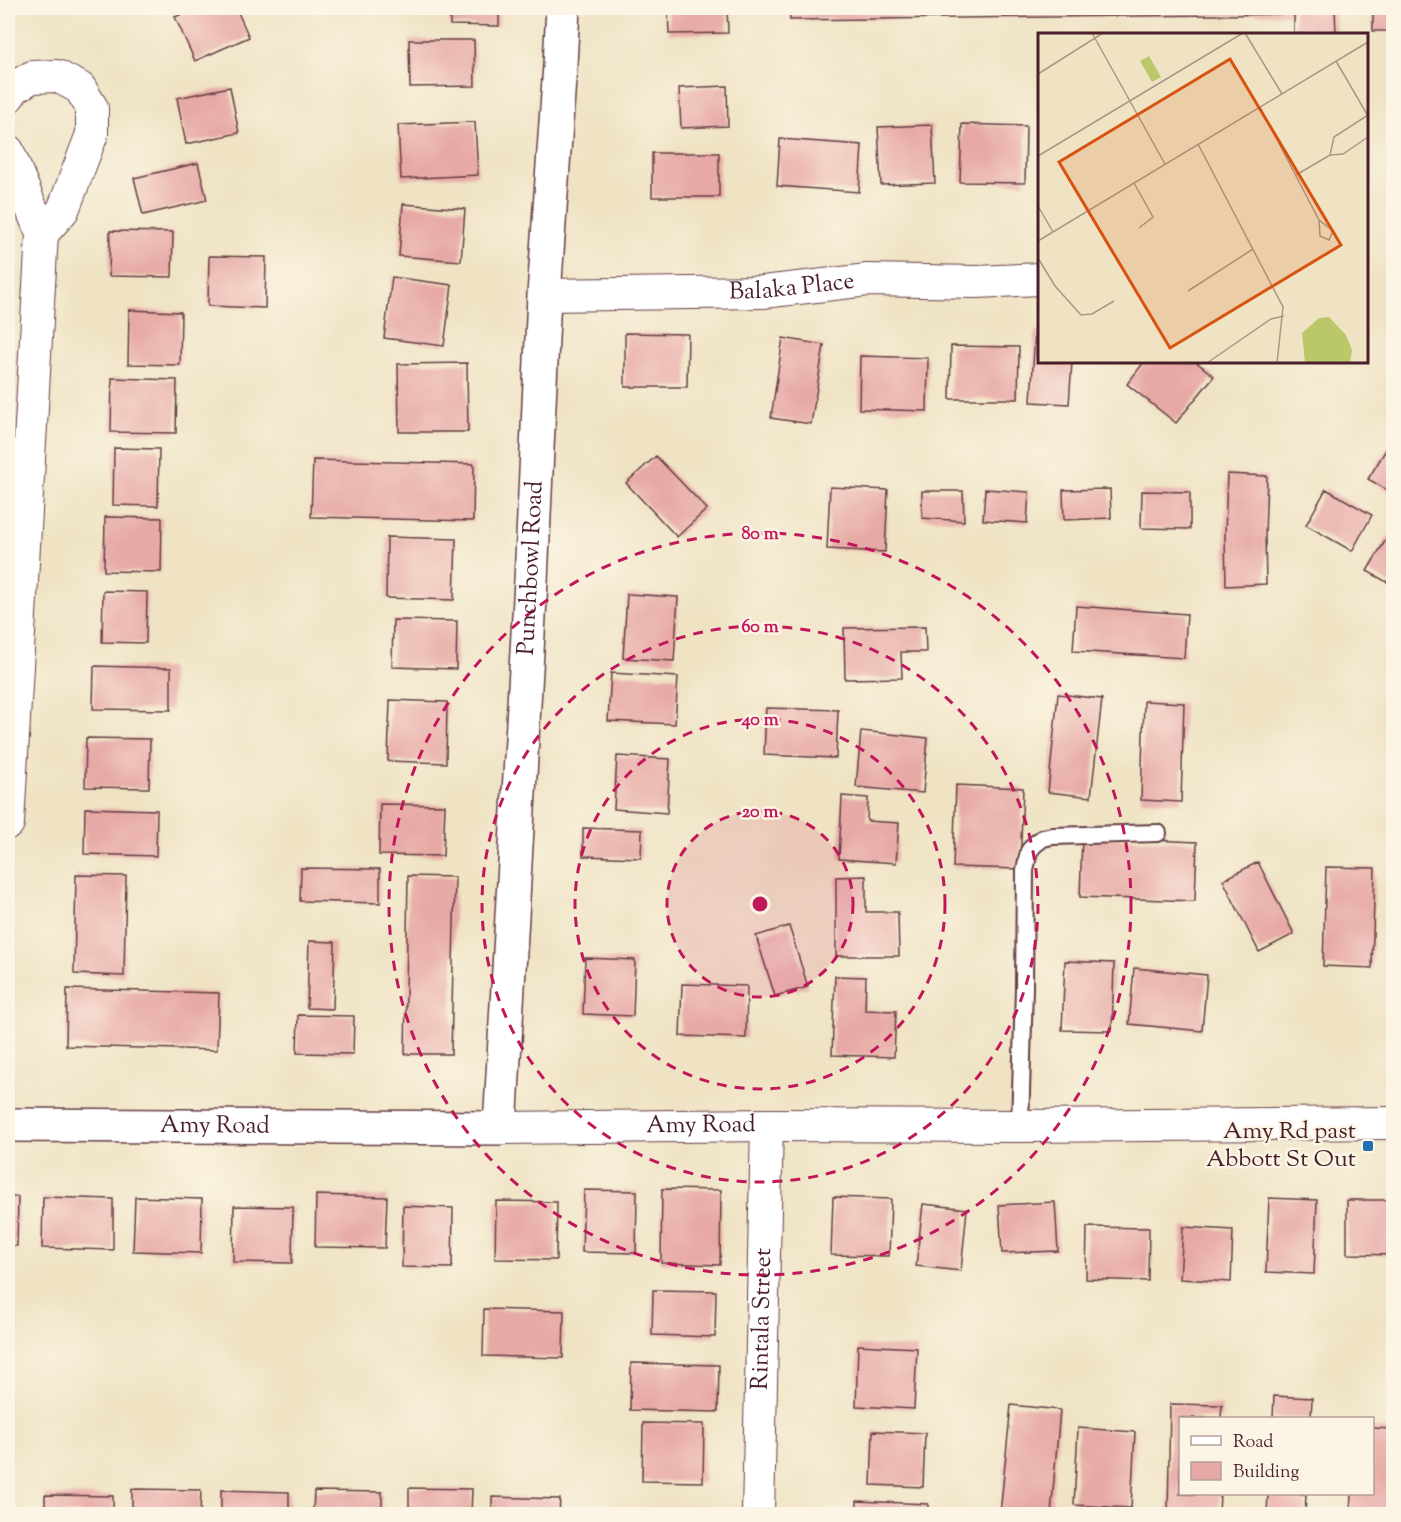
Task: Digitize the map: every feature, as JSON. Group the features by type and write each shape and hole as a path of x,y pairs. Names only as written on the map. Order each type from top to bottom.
{"street":[{"name":"Punchbowl Road","path":"500,1128 544,296 563,8"},
{"path":"8,97 15,87 32,78 57,76 80,88 92,108 92,134 63,210 42,234"},
{"path":"8,151 42,234 14,585 8,823"},
{"name":"Balaka Place","path":"544,296 763,292 868,280 977,282 1038,279"},
{"name":"Amy Road","path":"8,1125 500,1128 1394,1123"},
{"name":"Rintala Street","path":"758,1515 767,1125"}],"lane":[{"path":"1020,1126 1024,896 1025,870 1029,851 1043,838 1052,836 1158,833"}],"building":[{"path":"196,8 236,8 249,37 195,61 175,17"},
{"path":"450,8 499,8 499,26 450,25"},
{"path":"668,8 727,8 728,33 669,34"},
{"path":"790,8 1291,8 1291,14 790,20"},
{"path":"1294,8 1335,8 1336,33 1294,33"},
{"path":"1373,8 1394,8 1393,31 1373,31"},
{"path":"409,40 474,40 475,86 410,87"},
{"path":"727,86 728,126 681,128 679,88"},
{"path":"230,87 239,133 186,144 177,98"},
{"path":"475,122 478,175 401,179 398,125"},
{"path":"962,124 1026,126 1025,183 960,182"},
{"path":"932,125 935,183 881,185 878,127"},
{"path":"780,139 862,145 859,192 777,186"},
{"path":"652,153 719,153 719,197 652,197"},
{"path":"198,163 207,200 143,215 134,178"},
{"path":"403,204 465,209 461,261 399,256"},
{"path":"110,231 173,232 172,277 109,276"},
{"path":"209,256 266,257 265,308 208,306"},
{"path":"392,277 452,285 444,346 384,338"},
{"path":"129,310 181,312 180,365 128,364"},
{"path":"1035,331 1038,331 1038,363 1072,363 1069,404 1031,402"},
{"path":"625,333 688,334 687,387 625,387"},
{"path":"783,338 824,345 811,424 771,418"},
{"path":"951,346 1019,347 1018,399 950,399"},
{"path":"860,356 928,358 927,411 859,409"},
{"path":"467,363 468,432 399,432 398,364"},
{"path":"1143,363 1197,363 1214,376 1176,423 1127,384"},
{"path":"112,378 177,380 176,433 111,432"},
{"path":"114,448 159,449 158,506 113,505"},
{"path":"1387,448 1394,452 1394,494 1368,479"},
{"path":"656,456 707,509 677,537 626,483"},
{"path":"313,460 474,464 473,521 311,517"},
{"path":"1227,474 1267,476 1266,584 1226,586"},
{"path":"830,487 888,490 885,552 827,549"},
{"path":"985,489 1029,492 1027,523 983,520"},
{"path":"1110,489 1111,518 1064,520 1063,490"},
{"path":"1326,489 1372,515 1352,551 1306,525"},
{"path":"922,491 963,491 964,521 922,518"},
{"path":"1142,491 1190,492 1190,529 1141,528"},
{"path":"105,517 162,518 161,572 104,571"},
{"path":"1388,536 1394,539 1394,586 1367,571"},
{"path":"387,537 456,539 454,600 386,598"},
{"path":"103,591 147,592 146,643 102,642"},
{"path":"627,594 678,597 674,661 623,658"},
{"path":"1076,606 1187,614 1184,658 1073,651"},
{"path":"393,620 457,621 456,669 392,667"},
{"path":"925,627 926,652 901,652 902,678 845,679 844,628"},
{"path":"94,666 171,668 171,710 93,709"},
{"path":"611,673 678,677 675,724 608,721"},
{"path":"1058,694 1102,699 1091,797 1048,792"},
{"path":"390,700 447,702 446,763 388,761"},
{"path":"1144,701 1184,703 1181,802 1141,800"},
{"path":"766,708 838,710 836,758 764,755"},
{"path":"861,731 928,738 923,793 856,787"},
{"path":"86,738 150,739 149,788 85,787"},
{"path":"617,756 670,759 667,813 614,809"},
{"path":"956,785 1023,788 1020,869 953,867"},
{"path":"842,796 868,798 867,821 899,823 896,863 839,859"},
{"path":"380,804 445,805 443,856 379,855"},
{"path":"85,808 157,810 156,856 84,854"},
{"path":"583,828 642,830 641,858 583,856"},
{"path":"1082,837 1197,842 1195,901 1080,897"},
{"path":"1258,862 1294,934 1259,952 1223,880"},
{"path":"1326,867 1375,868 1372,968 1323,966"},
{"path":"301,868 380,869 380,903 300,901"},
{"path":"76,875 126,876 124,976 74,974"},
{"path":"408,876 455,877 451,1054 405,1054"},
{"path":"866,876 866,912 898,912 899,956 836,956 836,877"},
{"path":"789,926 808,987 775,996 756,936"},
{"path":"309,941 335,942 333,1009 307,1008"},
{"path":"585,958 635,960 633,1016 583,1014"},
{"path":"1065,961 1114,963 1112,1031 1062,1030"},
{"path":"1134,968 1207,975 1202,1031 1129,1024"},
{"path":"835,976 866,977 865,1010 896,1011 894,1057 832,1055"},
{"path":"682,984 747,986 746,1038 680,1036"},
{"path":"67,989 219,993 217,1050 66,1046"},
{"path":"298,1015 354,1016 353,1054 297,1053"},
{"path":"662,1189 721,1190 720,1265 661,1263"},
{"path":"584,1190 637,1191 636,1253 582,1252"},
{"path":"316,1195 387,1197 385,1248 315,1247"},
{"path":"8,1197 18,1197 17,1246 8,1246"},
{"path":"43,1197 113,1199 113,1250 42,1248"},
{"path":"135,1197 202,1199 201,1253 133,1251"},
{"path":"833,1197 891,1199 889,1256 831,1255"},
{"path":"1269,1198 1317,1200 1314,1274 1266,1272"},
{"path":"1347,1200 1394,1200 1394,1255 1347,1254"},
{"path":"496,1201 557,1202 556,1260 495,1259"},
{"path":"1055,1202 1058,1251 1002,1253 999,1205"},
{"path":"923,1204 967,1209 961,1271 916,1266"},
{"path":"234,1206 293,1207 292,1263 233,1262"},
{"path":"403,1206 453,1208 452,1268 402,1267"},
{"path":"1087,1227 1149,1228 1148,1281 1086,1279"},
{"path":"1183,1227 1233,1230 1231,1282 1180,1279"},
{"path":"653,1290 716,1291 715,1337 652,1335"},
{"path":"484,1309 564,1311 563,1358 483,1356"},
{"path":"858,1345 917,1348 914,1409 856,1406"},
{"path":"631,1363 719,1365 718,1412 630,1410"},
{"path":"1274,1396 1312,1398 1311,1417 1273,1417"},
{"path":"1170,1404 1222,1405 1221,1417 1179,1417 1179,1495 1220,1495 1219,1514 1168,1514"},
{"path":"1011,1405 1060,1410 1051,1514 1000,1514"},
{"path":"643,1423 704,1424 703,1482 642,1481"},
{"path":"1078,1428 1135,1432 1131,1508 1074,1505"},
{"path":"1374,1428 1394,1429 1392,1514 1350,1514 1351,1495 1374,1495"},
{"path":"873,1431 925,1433 923,1487 871,1485"},
{"path":"409,1488 472,1489 471,1514 409,1514"},
{"path":"132,1489 201,1490 200,1514 132,1514"},
{"path":"221,1490 289,1492 289,1514 221,1514"},
{"path":"314,1491 382,1492 382,1514 313,1514"},
{"path":"45,1495 113,1496 113,1514 45,1514"},
{"path":"1268,1495 1306,1495 1305,1514 1267,1514"},
{"path":"492,1497 560,1499 559,1514 492,1514"},
{"path":"857,1501 928,1504 928,1514 857,1514"}],"place":[{"name":"Amy Rd past Abbott St Out","path":"1368,1146"}]}
